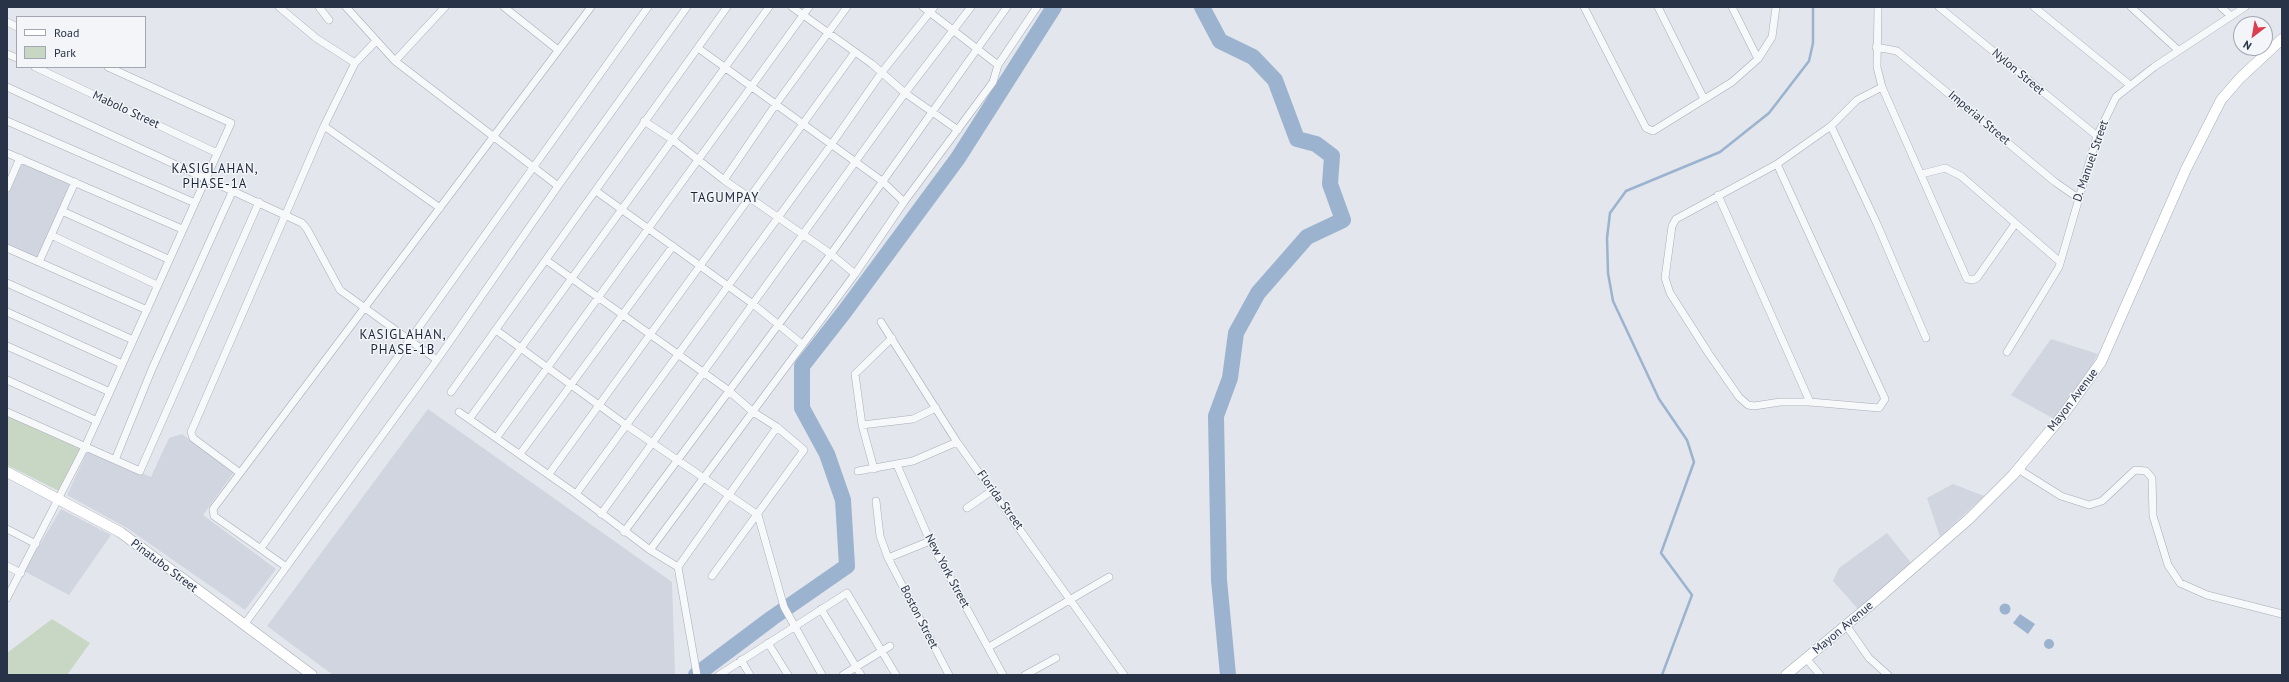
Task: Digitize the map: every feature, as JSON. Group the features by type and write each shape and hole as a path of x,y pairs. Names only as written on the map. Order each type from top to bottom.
{"main road":[{"name":"Mayon Avenue","path":"1786,675 1969,519 2018,469 2064,414 2101,362 2186,169 2221,100 2240,78 2282,39"},
{"name":"Pinatubo Street","path":"7,472 120,532 312,675"}],"street":[{"path":"279,7 316,38 355,63"},
{"path":"319,7 329,20"},
{"path":"346,7 395,61 453,104 493,137 534,166 558,186"},
{"path":"395,61 445,7"},
{"path":"504,7 558,50"},
{"path":"285,566 212,513 240,473 591,7"},
{"path":"261,548 648,7"},
{"path":"244,625 285,566 437,360 558,186 687,7"},
{"path":"451,392 727,7"},
{"path":"470,418 768,7"},
{"path":"792,7 827,34 882,72 905,93 958,130"},
{"path":"498,437 809,7"},
{"path":"724,180 776,104 847,7"},
{"path":"923,7 932,10 954,31 978,48 998,65"},
{"path":"601,514 704,374 905,93 971,7"},
{"path":"624,532 728,390 831,254 1007,7"},
{"path":"650,550 855,274 904,202 993,82 998,65 1037,7"},
{"path":"1584,7 1646,128 1654,130 1732,82 1758,59 1772,37 1776,7"},
{"path":"1658,7 1704,99"},
{"path":"1732,7 1758,59"},
{"path":"1878,7 1876,47 1877,68 1882,87 1922,174 1962,270 1968,279 1975,280 1977,278 2015,224"},
{"name":"Nylon Street","path":"1939,7 2098,136"},
{"path":"2034,7 2130,85"},
{"path":"2131,7 2178,50"},
{"path":"2221,7 2231,16"},
{"name":"D. Manuel Street","path":"2007,352 2058,266 2098,136 2113,102 2130,85 2178,50 2245,7"},
{"path":"576,494 831,145 882,72 932,10"},
{"path":"7,22 16,26"},
{"path":"240,473 193,438 191,432 324,126 355,63 376,41"},
{"name":"Imperial Street","path":"1876,47 1897,51 2051,178 2078,198"},
{"path":"698,48 776,104 855,164 882,181 904,202"},
{"path":"549,474 804,126 855,52"},
{"name":"Mabolo Street","path":"37,68 217,153"},
{"path":"7,598 60,499 85,447 231,123 110,68"},
{"path":"7,87 285,214 305,226 340,290 364,309 437,360"},
{"path":"1777,164 1885,400 1882,405 1876,408 1810,402 1748,405 1739,397 1670,293 1665,278 1666,260 1673,222 1718,195 1777,164 1831,126 1857,100 1882,87"},
{"path":"7,121 195,203"},
{"path":"644,121 673,140 698,162 831,254 855,274"},
{"path":"324,126 440,208"},
{"path":"1831,126 1877,224 1926,338"},
{"path":"7,153 182,229"},
{"path":"7,186 20,158"},
{"path":"1922,174 1945,168 1952,170 1961,176 2059,261"},
{"path":"38,262 75,182"},
{"path":"115,460 152,369 233,190"},
{"path":"596,191 649,227 753,304 802,344"},
{"path":"1718,195 1810,402"},
{"path":"7,412 140,471 259,202"},
{"path":"62,211 168,260"},
{"path":"51,235 157,285"},
{"path":"520,454 673,246"},
{"path":"7,248 146,310"},
{"path":"546,260 728,390 753,412 777,427 804,450 712,576"},
{"path":"7,283 133,340"},
{"path":"7,312 122,364"},
{"name":"Florida Street","path":"881,322 957,442 993,490 1124,675"},
{"path":"496,330 572,383 626,425 758,515 784,607 822,675"},
{"path":"874,470 862,425 855,374 892,338"},
{"path":"7,346 110,392"},
{"path":"7,380 97,421"},
{"path":"862,425 913,419 936,408"},
{"path":"460,412 498,437 549,474 624,532 678,567"},
{"path":"697,671 678,567 777,427"},
{"path":"858,471 874,470 926,457 957,442"},
{"name":"New York Street","path":"897,465 930,541 1003,675"},
{"path":"2018,469 2061,496 2089,505 2102,500 2135,470 2146,471 2152,478 2154,516 2166,558 2171,571 2180,582 2207,596 2282,614"},
{"path":"967,508 993,490"},
{"name":"Boston Street","path":"876,501 880,536 888,558 949,675"},
{"path":"7,529 36,544"},
{"path":"888,558 930,541"},
{"path":"7,566 21,573"},
{"path":"989,647 1109,577"},
{"path":"719,675 847,593 896,675"},
{"path":"821,609 861,675"},
{"path":"1846,625 1869,658 1888,675"},
{"path":"768,643 788,675"},
{"path":"843,675 890,646"},
{"path":"1025,675 1056,658"},
{"path":"1806,658 1820,675"},
{"path":"741,660 750,675"}],"shaded area":[{"path":"22,162 71,185 37,259 7,245 7,194"},
{"path":"2051,339 2098,354 2086,376 2054,419 2011,395"},
{"path":"428,409 672,582 675,675 333,675 267,626"},
{"path":"182,434 234,472 203,515 276,569 245,610 127,528 67,495 88,450 151,477 169,438"},
{"path":"1953,484 1984,496 1940,537 1927,498"},
{"path":"61,509 111,535 69,595 24,571"},
{"path":"1887,533 1912,564 1858,609 1833,581 1839,568"}],"green space":[{"path":"7,415 80,449 59,491 7,465"},
{"path":"52,619 90,643 67,675 7,675 7,653"}],"water":[{"path":"2003,604 2007,604 2009,605 2009,613 2003,614 2000,611 2000,607"},
{"path":"2020,614 2035,624 2028,634 2013,623"},
{"path":"2047,639 2051,639 2053,640 2053,648 2047,649 2044,646 2044,642"}],"waterway":[{"path":"696,675 772,618 847,566 843,500 827,454 802,408 802,366 845,311 958,158 1054,7"},
{"path":"1202,7 1220,41 1253,57 1275,80 1297,139 1316,144 1332,156 1330,184 1343,220 1307,237 1258,293 1236,333 1230,378 1216,416 1219,580 1228,675"},
{"path":"1662,675 1692,595 1661,553 1694,462 1687,440 1659,399 1613,301 1608,273 1607,238 1610,213 1626,191 1720,152 1769,113 1809,61 1813,43 1813,7"}],"district":[{"name":"KASIGLAHAN, PHASE-1A","path":"215,176"},
{"name":"TAGUMPAY","path":"725,198"},
{"name":"KASIGLAHAN, PHASE-1B","path":"403,342"}]}
